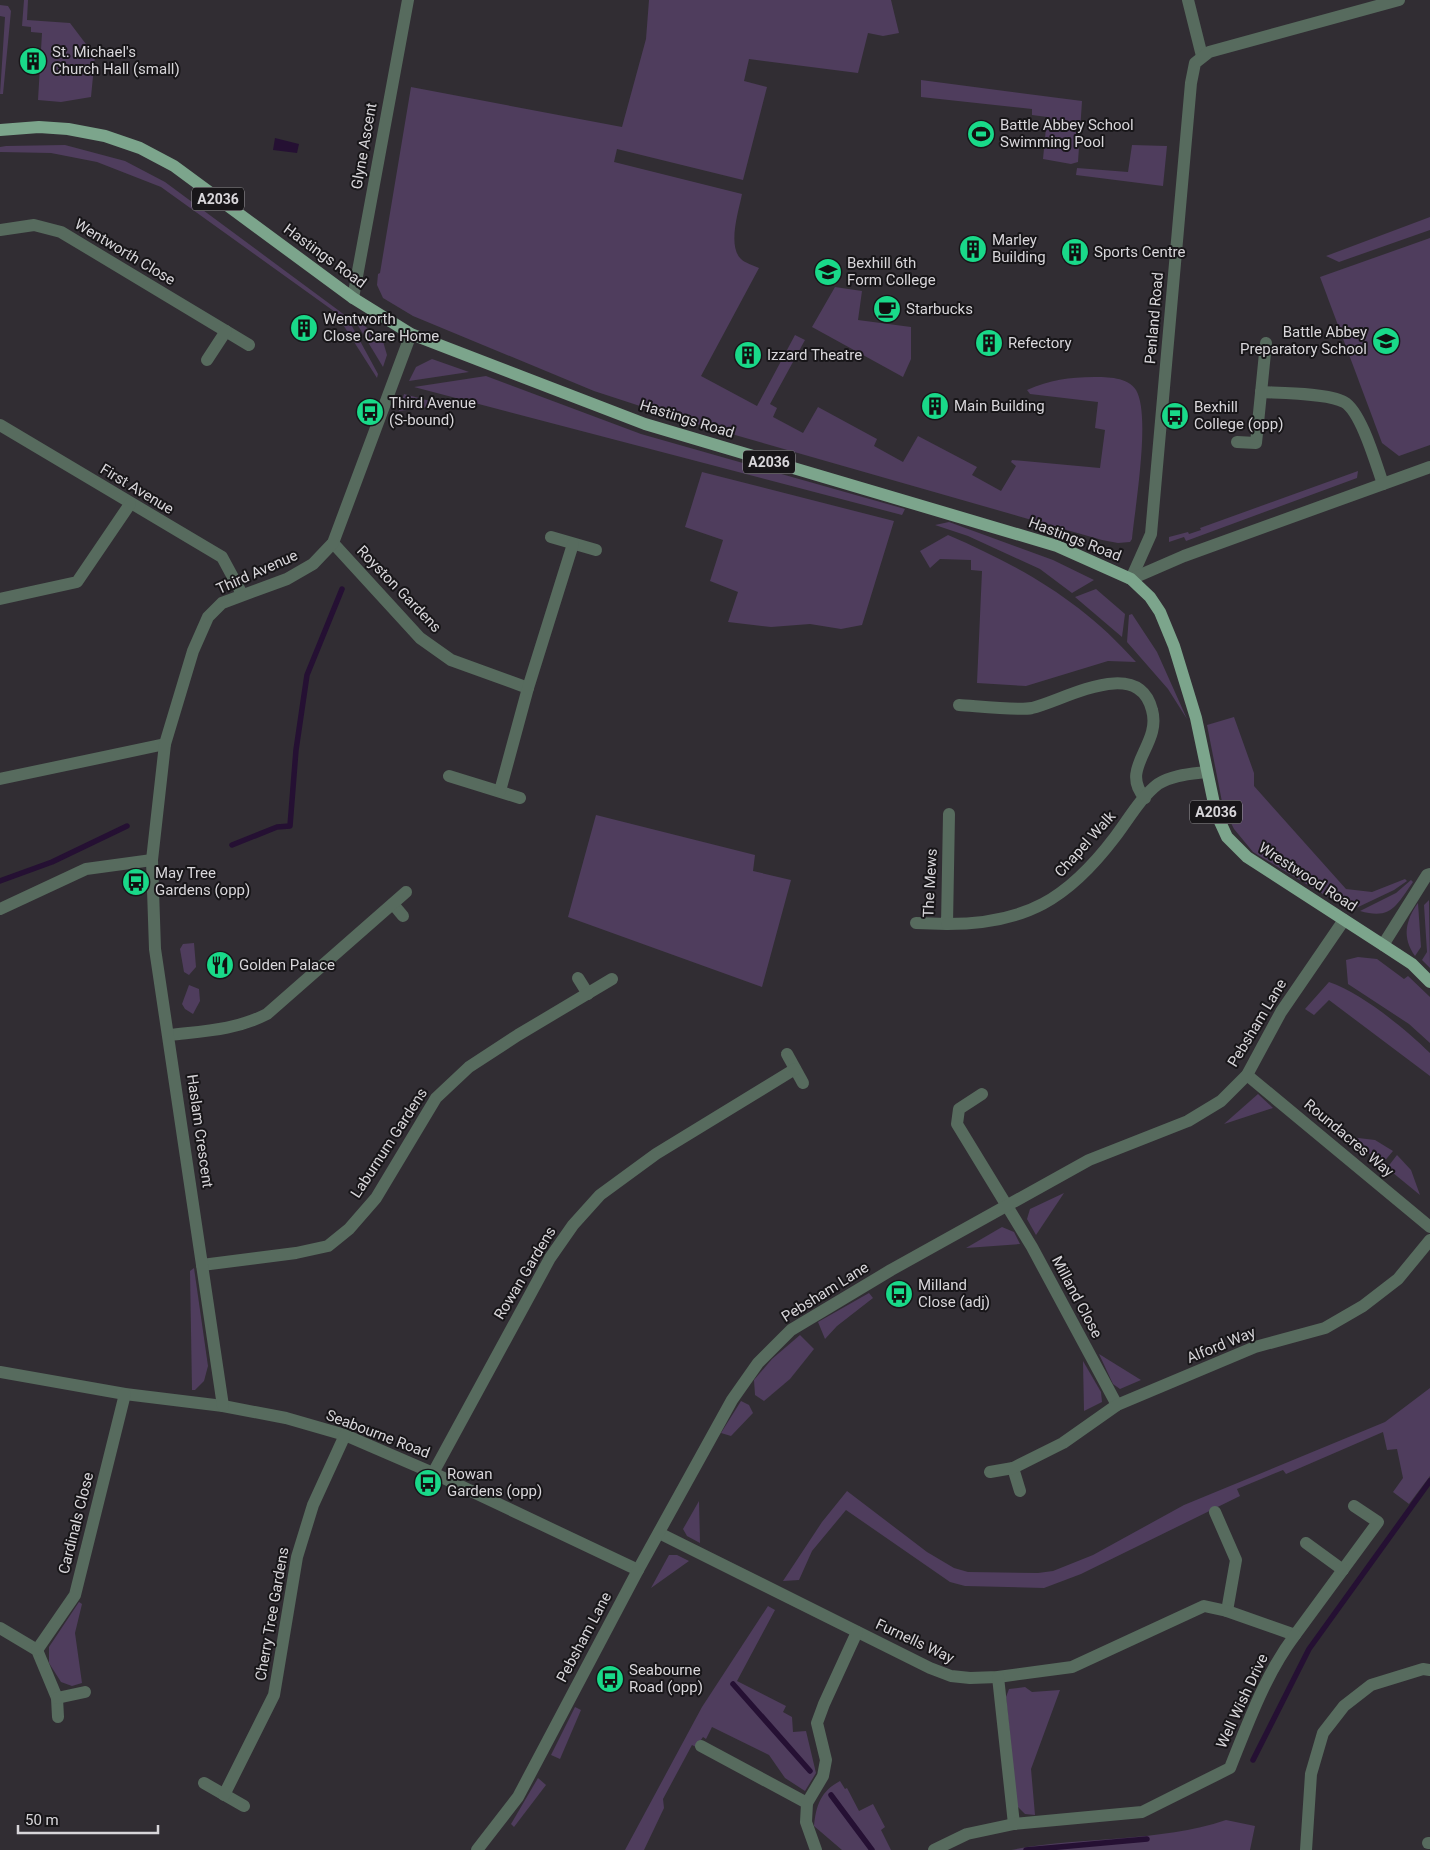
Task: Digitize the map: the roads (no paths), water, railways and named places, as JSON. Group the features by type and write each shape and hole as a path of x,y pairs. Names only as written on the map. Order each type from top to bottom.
{"main road":[{"name":"Hastings Road","path":"0,130 39,127 68,129 105,136 140,148 174,166 353,298 411,334 645,424 1056,546 1131,579"},
{"name":"Wrestwood Road","path":"1131,579 1150,597 1160,612 1174,646 1196,718 1216,813 1227,837 1247,858 1412,964 1430,982"}],"street":[{"name":"Glyne Ascent","path":"353,298 408,0"},
{"path":"1188,0 1202,56 1209,52 1399,0"},
{"name":"Penland Road","path":"1131,579 1151,534 1191,83 1195,63 1202,56"},
{"name":"Wentworth Close","path":"0,230 34,225 61,232 249,345"},
{"path":"207,360 226,331"},
{"name":"Third Avenue","path":"164,744 193,651 208,617 222,603 242,594 288,579 313,564 333,543 411,334"},
{"path":"1236,442 1256,443 1266,343"},
{"path":"1261,392 1332,397 1345,402 1355,412 1384,484"},
{"name":"First Avenue","path":"0,425 222,557 242,594"},
{"name":"Hastings Road","path":"1131,579 1184,556 1430,467"},
{"path":"0,599 77,582 130,504"},
{"path":"551,537 596,550"},
{"name":"Royston Gardens","path":"333,543 420,638 451,660 528,688"},
{"path":"500,791 528,688 574,544"},
{"path":"959,705 1030,709 1097,685 1133,686 1148,697 1153,712 1154,728 1135,771 1136,789 1145,798"},
{"path":"0,779 164,744"},
{"name":"Haslam Crescent","path":"164,744 152,860 156,949 223,1406"},
{"name":"Chapel Walk","path":"947,924 973,924 1000,920 1032,911 1065,891 1107,848 1145,798 1158,785 1172,778 1206,772"},
{"path":"449,776 520,798"},
{"name":"The Mews","path":"916,923 947,924 949,814"},
{"path":"0,909 86,869 152,860"},
{"path":"1383,945 1427,875 1430,874"},
{"path":"170,1035 233,1028 248,1024 267,1014 406,892"},
{"path":"393,904 403,916"},
{"name":"Pebsham Lane","path":"477,1850 518,1797 638,1570 732,1400 758,1363 791,1330 837,1301 1089,1160 1188,1121 1221,1101 1246,1075 1281,1012 1344,920"},
{"path":"578,978 588,994"},
{"name":"Laburnum Gardens","path":"202,1265 296,1253 328,1246 350,1229 376,1198 436,1098 469,1067 612,979"},
{"path":"787,1054 803,1082"},
{"name":"Rowan Gardens","path":"433,1473 550,1258 573,1226 600,1195 656,1154 795,1069"},
{"name":"Roundacres Way","path":"1246,1075 1430,1227"},
{"name":"Milland Close","path":"982,1094 959,1109 957,1124 1032,1247 1116,1405"},
{"name":"Alford Way","path":"990,1472 1013,1468 1063,1443 1116,1405 1255,1347 1325,1328 1363,1306 1398,1279 1430,1240"},
{"name":"Seabourne Road","path":"0,1372 125,1394 223,1406 286,1418 345,1435 433,1473 638,1570"},
{"name":"Cardinals Close","path":"37,1650 75,1595 125,1394"},
{"name":"Cherry Tree Gardens","path":"224,1795 274,1695 297,1557 314,1505 345,1435"},
{"path":"1013,1468 1020,1491"},
{"path":"1295,1635 1378,1522 1354,1506"},
{"path":"1215,1512 1236,1560 1227,1611"},
{"name":"Furnells Way","path":"659,1533 857,1632 951,1676 970,1678 998,1677 1072,1667 1204,1606 1227,1611 1295,1635"},
{"path":"1306,1543 1343,1570"},
{"path":"0,1628 37,1650 57,1698 58,1716"},
{"path":"816,1850 806,1822 807,1803 823,1776 826,1760 818,1722 824,1704 857,1632"},
{"name":"Well Wish Drive","path":"934,1850 968,1834 1014,1824 1142,1812 1230,1768 1256,1704 1285,1648 1295,1635"},
{"path":"1306,1850 1306,1824 1311,1774 1323,1733 1344,1706 1371,1685 1423,1670 1430,1670"},
{"path":"998,1677 1014,1824"},
{"path":"57,1698 85,1692"},
{"path":"701,1746 807,1803"},
{"path":"204,1783 244,1806"}],"waterway":[{"path":"232,845 277,827 290,826 296,750 307,675 342,589"},
{"path":"0,881 52,862 127,826"},
{"path":"1253,1760 1309,1649 1430,1481"},
{"path":"733,1684 810,1771"},
{"path":"831,1795 872,1850"},
{"path":"1026,1850 1147,1839"}],"place":[{"name":"St. Michael's Church Hall (small)","path":"33,61"},
{"name":"Battle Abbey School Swimming Pool","path":"981,134"},
{"name":"Marley Building","path":"973,249"},
{"name":"Sports Centre","path":"1075,252"},
{"name":"Bexhill 6th Form College","path":"828,272"},
{"name":"Starbucks","path":"887,309"},
{"name":"Wentworth Close Care Home","path":"304,328"},
{"name":"Battle Abbey Preparatory School","path":"1386,341"},
{"name":"Refectory","path":"989,343"},
{"name":"Izzard Theatre","path":"748,355"},
{"name":"Main Building","path":"935,406"},
{"name":"Third Avenue (S-bound)","path":"370,412"},
{"name":"Bexhill College (opp)","path":"1175,416"},
{"name":"May Tree Gardens (opp)","path":"136,882"},
{"name":"Golden Palace","path":"220,965"},
{"name":"Milland Close (adj)","path":"899,1294"},
{"name":"Rowan Gardens (opp)","path":"428,1483"},
{"name":"Seabourne Road (opp)","path":"610,1679"}]}
